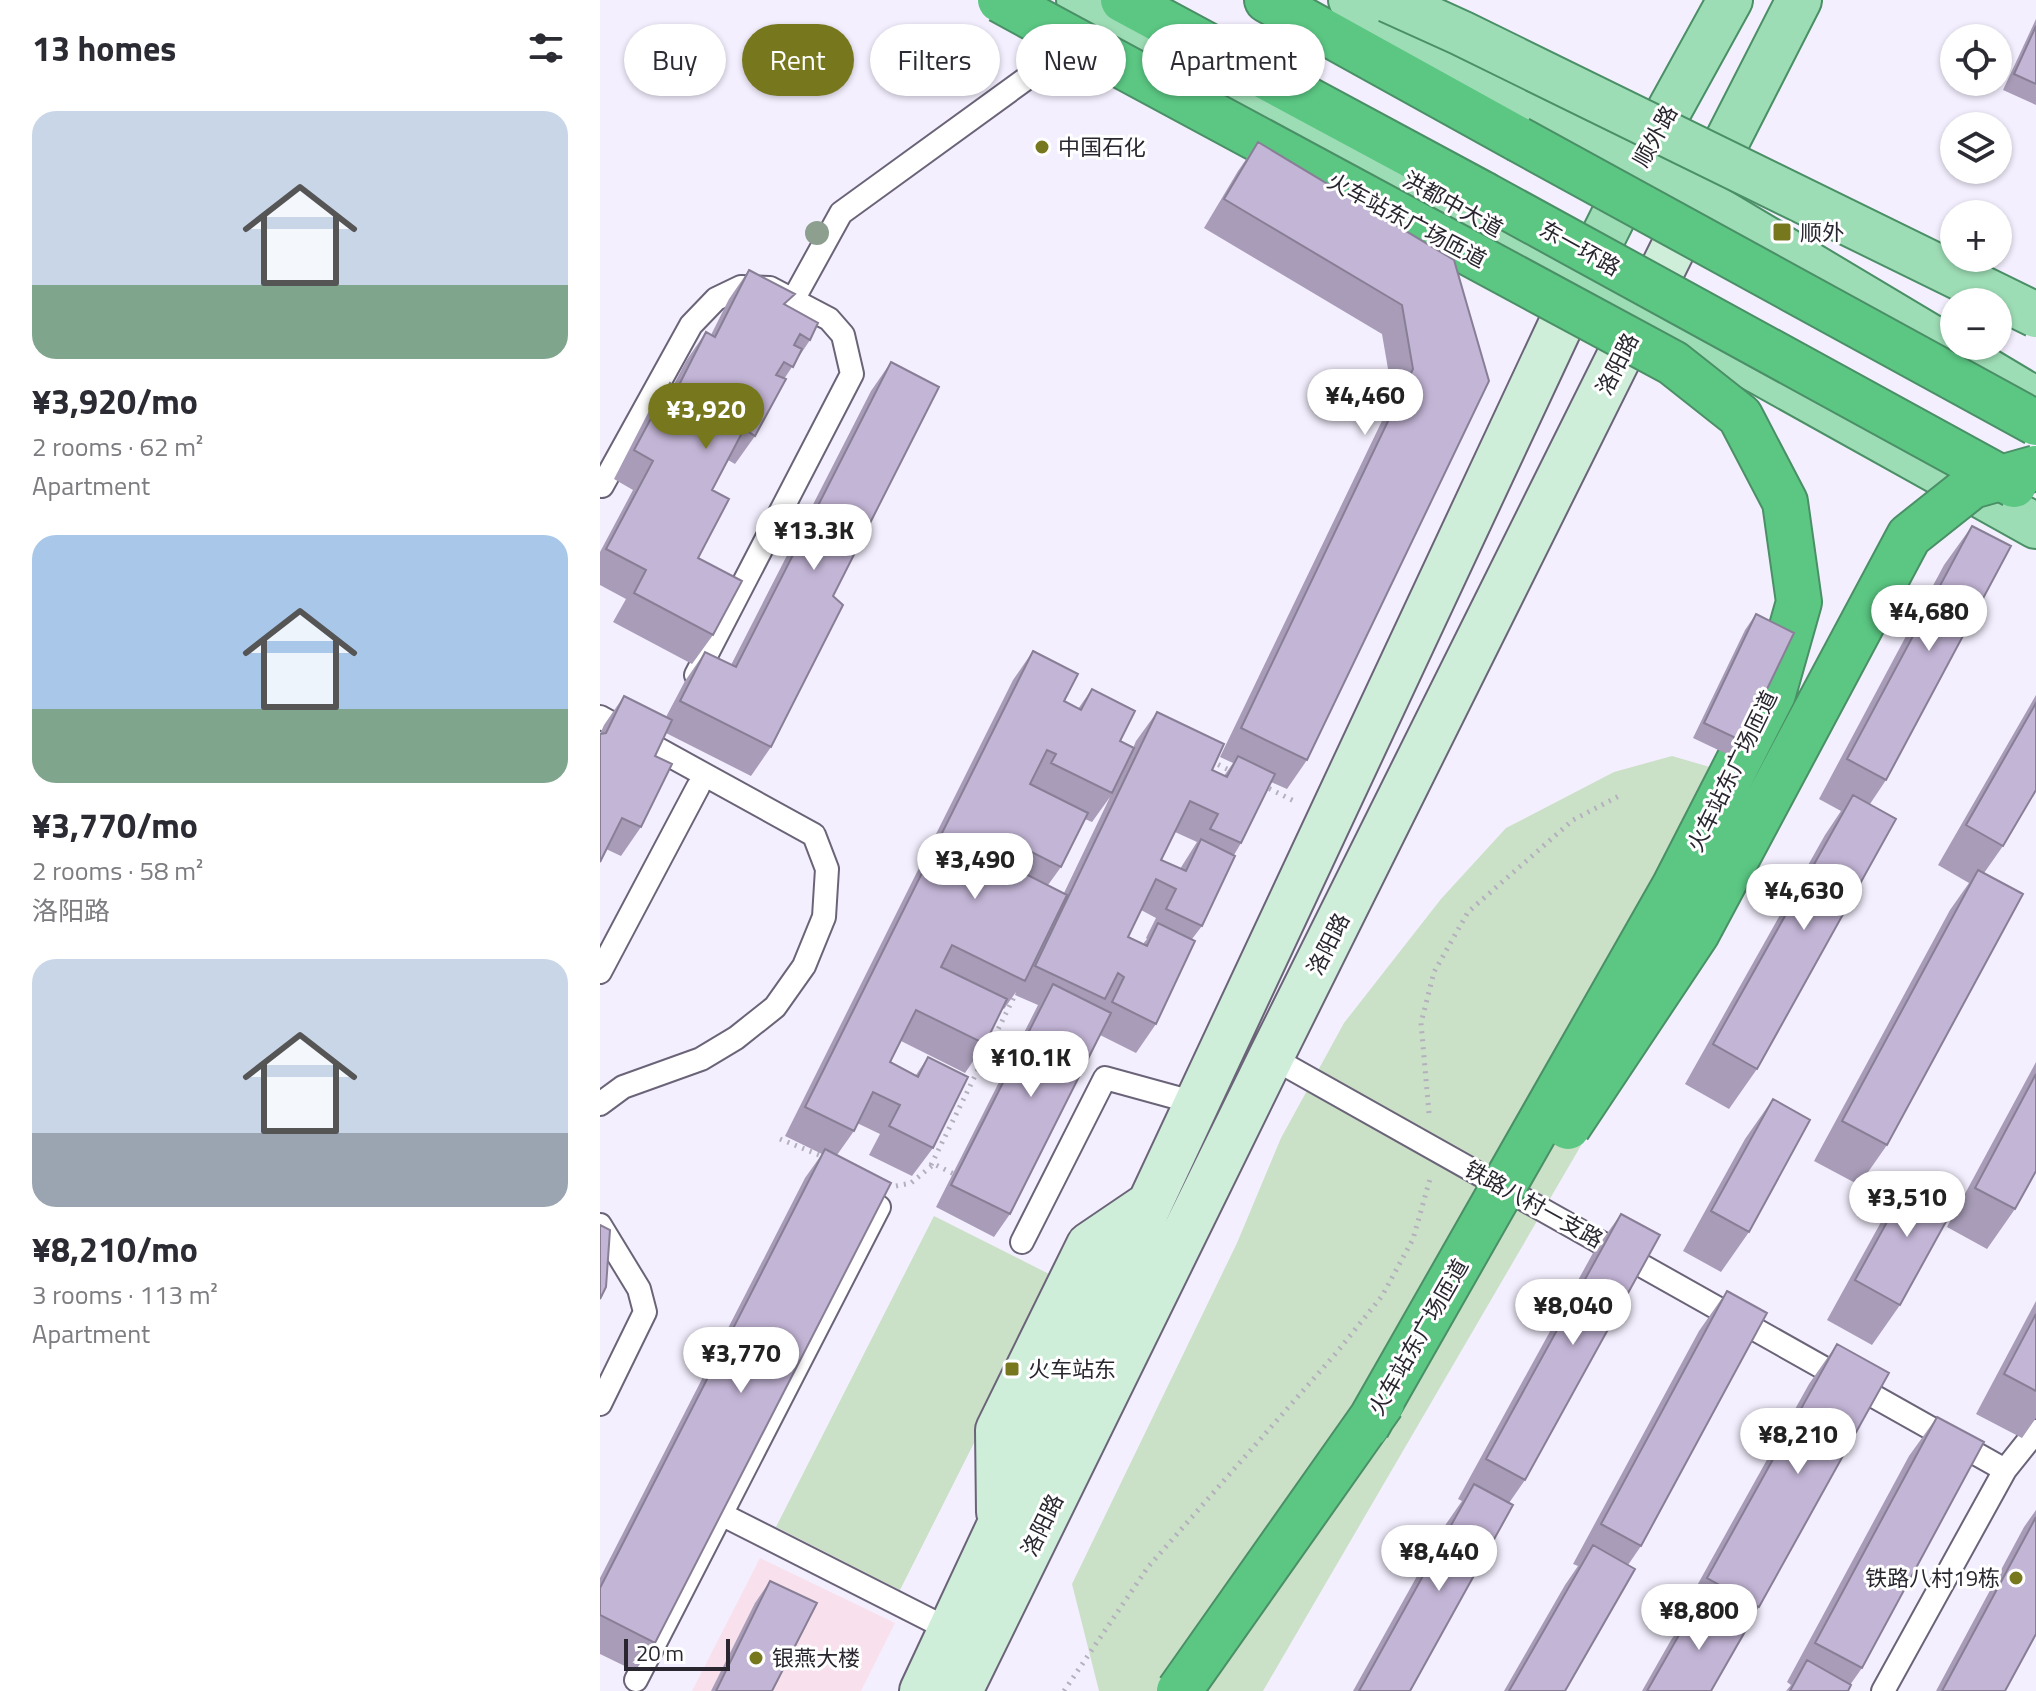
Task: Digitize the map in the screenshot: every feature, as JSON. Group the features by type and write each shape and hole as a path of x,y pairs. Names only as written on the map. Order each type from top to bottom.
{"highway":[{"name":"火车站东广场匝道","path":"1000,0 1673,363 1740,416 1785,502 1799,602 1773,694 1674,887 1367,1426"},
{"path":"1267,0 2036,423"},
{"name":"东一环路","path":"1132,17 2036,497"},
{"name":"火车站东广场匝道","path":"1179,1691 1367,1426 1697,933 1909,536 1972,486 2036,468"}],"main road":[{"name":"洪都中大道","path":"1079,0 1132,17 1584,275 2036,526"},
{"path":"1351,0 1698,198 2036,400"},
{"path":"1388,0 1475,39 2036,315"},
{"name":"顺外路","path":"1584,275 1639,165 1730,0"},
{"path":"1698,198 1799,0"},
{"name":"洛阳路","path":"960,1691 1698,198"},
{"name":"洛阳路","path":"922,1691 1584,275"}],"lane":[{"path":"793,300 841,213 1056,57 1132,17"},
{"path":"602,486 691,325 716,299 741,287 770,288 829,319 843,335 852,374 696,675"},
{"path":"600,717 814,835 827,869 824,917 804,966 775,1007 736,1038 701,1059 623,1087 600,1104"},
{"path":"600,972 698,787"},
{"name":"铁路八村一支路","path":"1271,1057 2005,1470"},
{"path":"1022,1242 1105,1078 1196,1103"},
{"path":"636,1680 879,1207"},
{"path":"600,1225 639,1289 645,1312 600,1404"},
{"path":"1883,1691 2005,1470 2036,1431"},
{"path":"721,1514 950,1630"}],"path":[{"path":"1207,759 1330,818"},
{"path":"1064,1691 1148,1567 1337,1352 1382,1296 1413,1239 1430,1185 1429,1096 1421,1023 1434,972 1468,912 1573,820 1619,796"},
{"path":"891,1186 911,1183 931,1165 1015,995"},
{"path":"780,1139 835,1162"},
{"path":"931,1165 963,1178"}],"shaded area":[{"path":"760,1558 895,1623 861,1691 692,1691"}],"green space":[{"path":"1672,756 1758,781 1786,794 1263,1691 1099,1691 1072,1584 1237,1243 1281,1138 1344,1023 1441,899 1506,828 1614,772"},
{"path":"934,1216 1057,1278 900,1590 776,1527"}],"building":[{"path":"2036,26 2036,84 2014,74"},
{"path":"1258,142 1454,260 1489,381 1307,760 1241,728 1413,369 1402,305 1224,199"},
{"path":"749,270 795,294 784,304 818,323 810,340 800,334 794,345 802,349 793,367 784,362 776,375 786,379 755,436 744,429 712,490 729,499 698,558 742,581 713,635 634,593 646,570 606,549 653,461 634,450 670,383 677,389 706,332 715,337"},
{"path":"891,362 939,387 833,596 843,605 771,747 680,701 705,652 736,667"},
{"path":"1972,526 2011,546 1886,780 1847,759"},
{"path":"1756,614 1794,633 1742,741 1704,723"},
{"path":"1033,651 1078,674 1064,701 1081,710 1092,689 1135,711 1120,741 1134,748 1112,793 1051,763 1056,754 1047,750 1030,784 1088,813 1061,867 1006,839 996,859 1067,895 1025,981 952,945 941,967 1007,999 985,1044 916,1010 890,1062 918,1077 928,1057 968,1077 933,1148 889,1126 900,1105 873,1092 854,1131 805,1107"},
{"path":"624,696 672,720 655,756 672,764 641,827 622,818 600,862 600,734 606,733"},
{"path":"2036,703 2036,790 2003,846 1966,825"},
{"path":"1157,712 1224,744 1212,770 1227,777 1238,756 1275,774 1241,843 1210,829 1218,814 1190,801 1161,860 1186,871 1201,839 1235,856 1202,926 1166,909 1176,889 1156,879 1128,937 1147,946 1158,923 1195,941 1156,1024 1112,1002 1124,977 1118,973 1105,999 1035,966"},
{"path":"1853,795 1896,819 1757,1069 1713,1044"},
{"path":"1978,870 2023,894 1887,1145 1842,1121"},
{"path":"1053,984 1111,1013 1010,1214 951,1185"},
{"path":"2036,1074 2036,1171 2015,1209 1975,1188"},
{"path":"1773,1099 1810,1120 1749,1232 1711,1211"},
{"path":"825,1149 891,1183 655,1643 600,1615 600,1588"},
{"path":"1914,1173 1959,1198 1900,1305 1855,1280"},
{"path":"1621,1214 1660,1235 1525,1480 1486,1459"},
{"path":"600,1225 610,1230 606,1287 600,1299"},
{"path":"1727,1291 1767,1313 1641,1546 1601,1524"},
{"path":"2036,1314 2036,1391 2004,1374"},
{"path":"1837,1344 1889,1373 1759,1607 1707,1578"},
{"path":"1937,1417 1984,1442 1862,1668 1815,1643"},
{"path":"1474,1484 1513,1505 1410,1691 1359,1691"},
{"name":"铁路八村19栋","path":"2036,1517 2036,1634 2005,1691 1942,1691"},
{"path":"1593,1545 1635,1569 1565,1691 1509,1691"},
{"name":"银燕大楼","path":"770,1581 817,1603 772,1691 716,1691"},
{"path":"1699,1600 1747,1628 1711,1691 1647,1691"},
{"path":"1807,1660 1851,1685 1848,1691 1790,1691"}],"place":[{"name":"中国石化","path":"1042,147"},
{"name":"顺外","path":"1782,232"},
{"name":"火车站东","path":"1012,1369"},
{"name":"铁路八村19栋","path":"2016,1578"},
{"name":"银燕大楼","path":"756,1658"}]}
